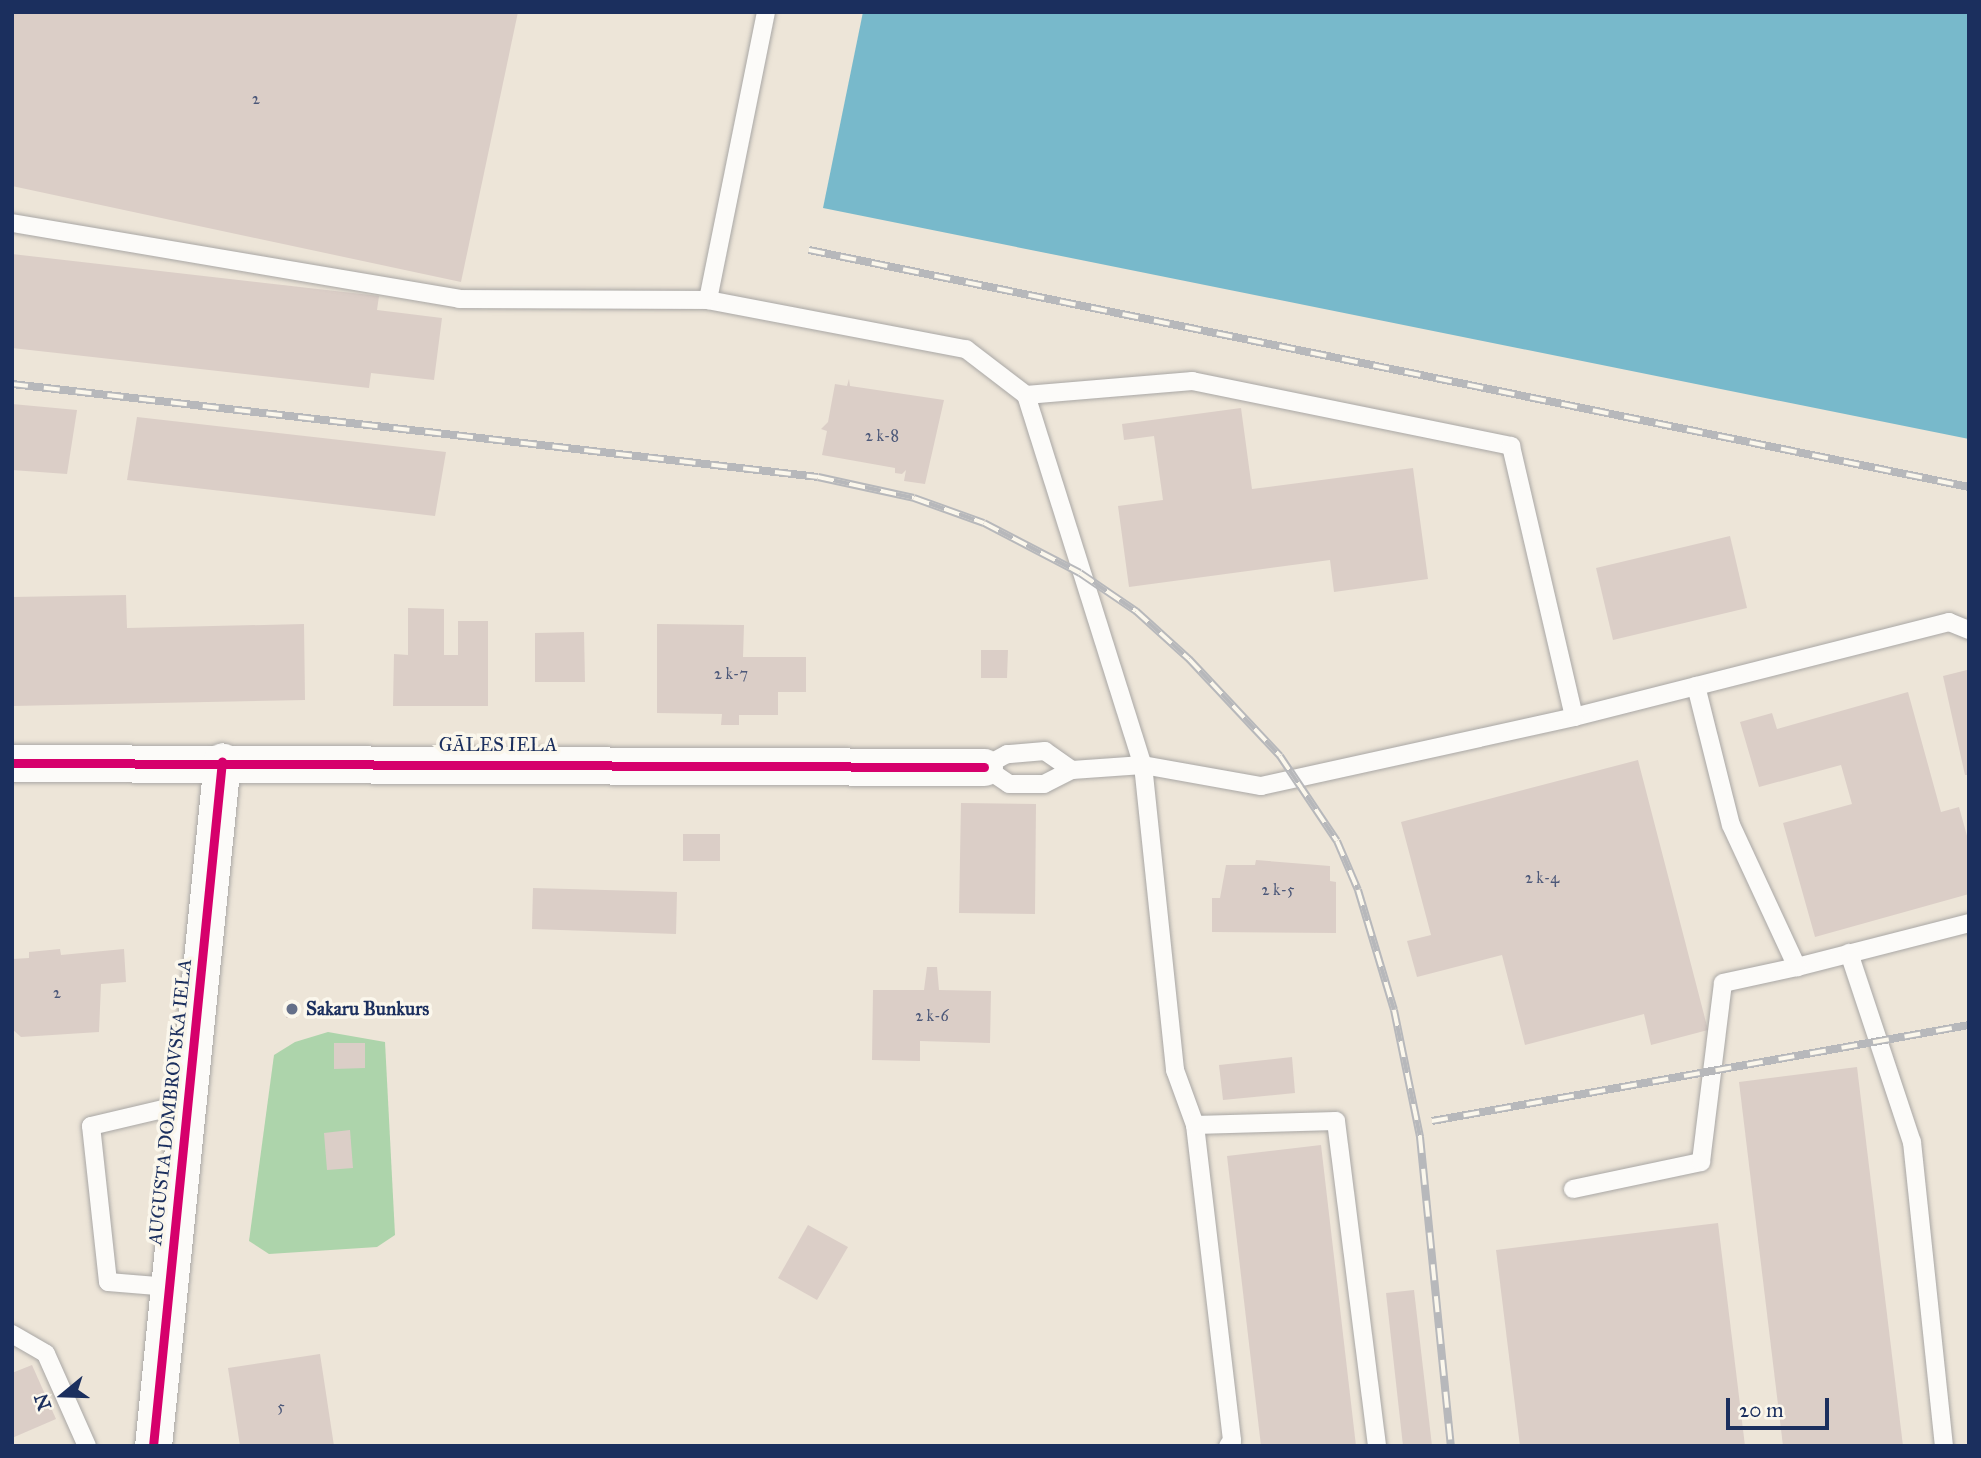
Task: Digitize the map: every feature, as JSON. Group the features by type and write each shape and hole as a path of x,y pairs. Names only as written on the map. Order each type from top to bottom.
{"street":[{"name":"GĀLES IELA","path":"12,763 222,761 984,767"},
{"name":"AUGUSTA DOMBROVSKA IELA","path":"153,1446 185,1104 222,761"}],"lane":[{"path":"708,300 766,12"},
{"path":"12,223 458,299 708,300 967,349 1026,395 1143,765 1175,1070 1195,1125 1232,1441 1228,1446"},
{"path":"1026,395 1192,381 1511,446 1574,716"},
{"path":"1072,771 1045,751 1007,754 984,767 1009,784 1044,784 1072,771 1143,765 1261,786 1574,716 1949,622 1969,630"},
{"path":"1696,686 1731,825 1797,967"},
{"path":"1573,1189 1701,1162 1723,983 1969,923"},
{"path":"1849,953 1912,1142 1944,1446"},
{"path":"169,1287 108,1282 91,1126 185,1104"},
{"path":"1195,1125 1336,1121 1377,1446"},
{"path":"12,1334 46,1354 87,1446"}],"green space":[{"path":"328,1032 385,1042 395,1235 377,1247 269,1254 249,1241 274,1055 295,1042"}],"water":[{"path":"863,12 1969,12 1969,439 823,208"}],"building":[{"path":"12,12 518,12 461,282 12,186"},
{"path":"12,254 379,296 377,310 442,318 434,380 371,373 369,388 12,348"},
{"path":"849,379 850,386 944,400 925,484 904,481 906,470 902,474 895,473 895,468 822,455 827,431 821,429 828,422 835,384 847,386"},
{"path":"12,404 77,410 67,474 12,470"},
{"path":"1241,408 1252,489 1413,468 1428,579 1334,592 1330,560 1129,587 1118,506 1163,500 1154,436 1124,440 1122,424"},
{"path":"137,417 446,452 435,516 127,480"},
{"path":"1730,536 1747,608 1613,640 1596,568"},
{"path":"126,595 127,628 304,624 305,700 12,706 12,597"},
{"path":"408,608 444,609 444,655 458,655 458,621 488,621 488,706 393,706 394,654 408,655"},
{"path":"657,624 744,625 743,657 806,657 806,692 778,692 778,715 739,715 739,725 721,725 722,714 657,713"},
{"path":"584,632 585,682 535,682 535,633"},
{"path":"981,650 1008,650 1007,678 981,678"},
{"path":"1967,670 1969,775 1965,775 1943,676"},
{"path":"1908,692 1941,812 1959,807 1969,843 1969,894 1815,937 1783,823 1852,804 1841,765 1759,787 1740,722 1772,713 1777,729"},
{"path":"1638,760 1708,1030 1651,1045 1644,1014 1525,1045 1502,955 1417,977 1407,941 1431,935 1401,822"},
{"path":"961,803 1036,804 1035,914 959,913"},
{"path":"683,834 720,834 720,861 683,861"},
{"path":"1256,860 1330,866 1330,881 1336,882 1336,933 1212,932 1212,898 1220,898 1226,865 1255,865"},
{"path":"533,888 677,892 676,934 532,929"},
{"path":"60,949 61,955 124,949 126,982 101,984 99,1032 21,1037 12,1029 12,959 29,958 29,952"},
{"path":"927,967 937,967 939,990 991,991 990,1043 920,1041 920,1061 872,1060 873,990 924,990"},
{"path":"287,1000 298,1001 297,1018 286,1018"},
{"path":"334,1043 365,1043 365,1068 334,1069"},
{"path":"1292,1057 1295,1093 1223,1100 1219,1065"},
{"path":"1857,1067 1903,1446 1783,1446 1739,1082"},
{"path":"350,1130 353,1168 327,1170 324,1133"},
{"path":"1321,1145 1356,1446 1261,1446 1227,1156"},
{"path":"1718,1223 1745,1446 1520,1446 1496,1250"},
{"path":"808,1225 848,1247 817,1300 778,1278"},
{"path":"1414,1290 1432,1446 1403,1446 1386,1293"},
{"path":"320,1354 334,1446 240,1446 228,1368"},
{"path":"32,1365 56,1419 12,1438 12,1373"}],"railway":[{"path":"809,250 1969,487"},
{"path":"12,384 818,477 914,498 984,523 1080,573 1136,611 1189,659 1280,756 1337,841 1358,890 1394,1010 1420,1137 1451,1446"},
{"path":"1432,1121 1969,1025"}],"cycle path":[{"path":"153,1446 222,761"},
{"path":"12,763 984,767"}],"place":[{"name":"Sakaru Bunkurs","path":"292,1009"}]}
